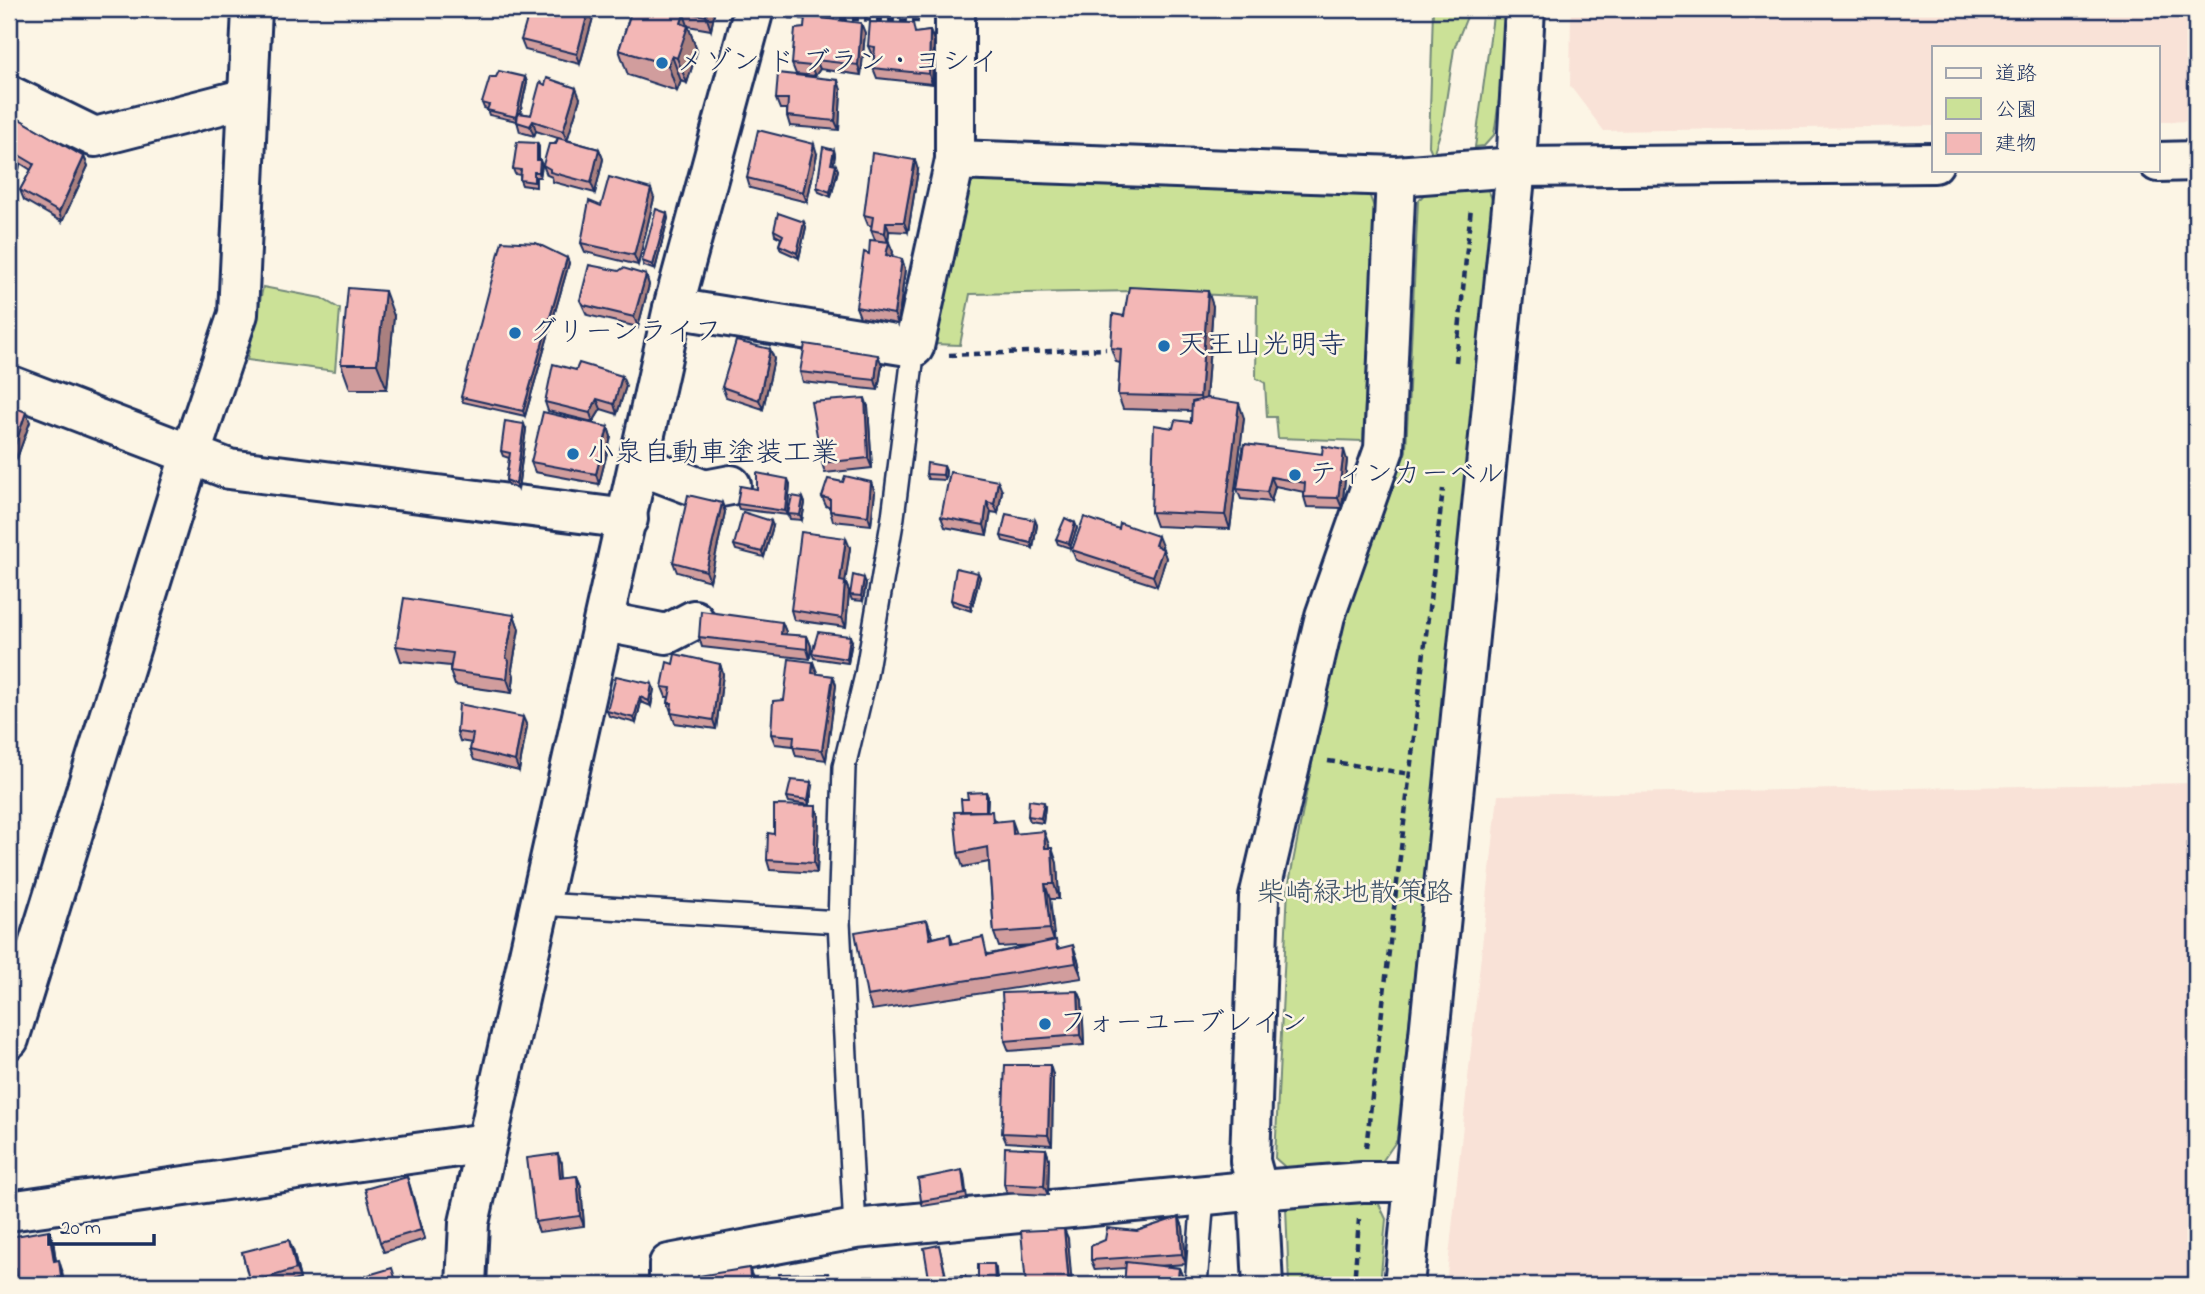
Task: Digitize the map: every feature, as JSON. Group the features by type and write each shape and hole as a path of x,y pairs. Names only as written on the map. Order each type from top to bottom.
{"street":[{"path":"9,1039 190,456 238,314 253,9"},
{"path":"1404,1285 1516,167 1525,9"},
{"path":"466,1285 469,1223 673,308 753,12"},
{"path":"673,308 914,347 955,160 955,15"},
{"path":"9,95 95,137 247,97"},
{"path":"955,160 1396,176 1516,167 1932,163"},
{"path":"2160,162 2196,162"},
{"path":"1263,1285 1258,1191 1250,1161 1259,897 1325,617 1384,449 1396,176"},
{"path":"9,385 229,469 628,519"},
{"path":"639,465 705,490 731,485"},
{"path":"605,622 667,634 694,620"},
{"path":"9,1211 486,1143"},
{"path":"669,1285 669,1264 855,1229 1362,1182 1413,1182"}],"lane":[{"path":"855,1229 839,922 844,767 866,675 893,517 914,347"},
{"path":"541,904 839,922"},
{"path":"1196,1285 1203,1197"}],"path":[{"path":"753,12 955,15"},
{"path":"1455,371 1476,171"},
{"path":"914,347 946,355 1105,349"},
{"path":"1354,1285 1362,1182 1444,480"},
{"path":"1293,756 1410,774"}],"shaded area":[{"path":"1571,9 2196,9 2196,121 2160,122 2160,46 1932,46 1932,126 1604,131 1570,86"},
{"path":"2196,783 2196,1285 1446,1285 1498,795"}],"green space":[{"path":"1433,9 1470,9 1454,49 1442,127 1433,155 1429,146"},
{"path":"1494,9 1512,9 1494,135 1484,146 1475,147"},
{"path":"967,177 1369,194 1375,210 1363,441 1278,438 1276,417 1267,417 1265,383 1256,378 1257,297 1136,291 970,294 960,345 933,344"},
{"name":"柴崎緑地散策路","path":"1486,186 1495,205 1397,1140 1379,1166 1285,1167 1275,1158 1288,888 1335,644 1406,451 1418,201 1427,191"},
{"path":"263,287 321,298 340,309 335,371 247,360"},
{"path":"1378,1202 1386,1219 1380,1285 1289,1285 1286,1207"}],"building":[{"path":"530,9 589,9 577,54 521,40"},
{"path":"632,9 666,9 684,14 681,23 688,26 677,58 672,56 668,65 619,50"},
{"path":"668,9 707,9 706,16"},
{"path":"805,16 861,23 858,65 816,60 811,66 792,64 795,29 804,28"},
{"path":"870,22 913,23 915,33 930,31 929,74 873,68 875,47 868,46"},
{"path":"499,71 525,77 516,117 487,110 489,105 482,103 490,77 496,77"},
{"path":"778,73 838,80 835,121 787,116 788,99 776,99"},
{"path":"547,78 576,88 563,131 533,121 530,126 517,122 518,113 531,115 540,82 545,85"},
{"path":"9,113 84,157 59,212 20,190 34,164 17,154 15,160 9,156"},
{"path":"758,130 814,144 803,192 747,178"},
{"path":"558,138 599,149 591,183 550,172 550,169 543,165 549,144 556,144"},
{"path":"517,142 537,143 537,160 540,160 539,172 534,172 534,182 520,180 521,170 513,169"},
{"path":"823,147 834,150 831,164 836,165 830,192 817,187"},
{"path":"872,153 915,160 904,222 886,222 885,233 871,230 873,217 864,215"},
{"path":"609,177 651,189 634,255 581,243 589,201 601,206"},
{"path":"656,209 667,213 653,265 642,261"},
{"path":"778,213 804,222 797,253 779,245 783,235 774,230"},
{"path":"870,240 889,242 886,255 902,259 894,314 856,307 864,252 869,254"},
{"name":"グリーンライフ","path":"502,241 536,243 567,258 523,411 461,397"},
{"path":"589,265 619,271 623,268 646,275 634,317 584,305 580,300"},
{"name":"天王山光明寺","path":"1129,287 1208,291 1200,397 1118,395 1121,349 1111,348 1113,314 1124,316"},
{"path":"348,288 385,291 377,364 341,364"},
{"path":"736,341 770,349 759,400 722,387"},
{"path":"805,344 878,355 875,380 800,372"},
{"path":"579,363 622,376 614,404 597,399 590,413 545,402 553,364 576,370"},
{"path":"865,398 868,458 822,463 811,402"},
{"path":"1207,398 1239,403 1225,515 1151,512 1154,425 1173,428 1175,420 1191,422 1192,402"},
{"path":"9,405 26,412 14,448 9,446"},
{"name":"小泉自動車塗装工業","path":"543,412 608,427 596,474 531,462"},
{"path":"505,421 524,424 516,484 506,480 510,453 501,451"},
{"name":"ティンカーベル","path":"1244,444 1322,454 1323,446 1344,450 1338,498 1304,497 1305,483 1271,477 1267,492 1237,489"},
{"path":"927,463 944,466 943,475 926,474"},
{"path":"950,472 998,481 994,504 987,502 984,525 941,517"},
{"path":"757,473 788,479 785,511 737,504 740,486 757,489"},
{"path":"845,476 871,482 868,516 830,511 830,499 822,497 828,479 843,482"},
{"path":"688,495 722,503 706,571 673,562"},
{"path":"792,496 803,498 800,515 788,514"},
{"path":"743,512 771,521 762,552 734,545"},
{"path":"1006,514 1035,520 1031,543 1001,536"},
{"path":"1084,517 1119,529 1120,523 1158,536 1155,545 1163,549 1153,576 1072,550"},
{"path":"1065,518 1075,523 1069,543 1056,539"},
{"path":"801,532 846,538 840,581 845,582 842,618 791,610"},
{"path":"956,568 978,573 970,606 951,600"},
{"path":"853,575 864,578 861,596 850,595"},
{"path":"404,598 514,615 506,657 509,661 507,679 450,671 453,653 396,646"},
{"path":"701,611 782,622 781,634 807,636 807,649 699,637"},
{"path":"818,632 850,636 847,659 812,653"},
{"path":"675,654 720,664 713,720 671,713 672,703 668,703 671,688 662,687 667,662 673,664"},
{"path":"789,659 813,662 812,673 833,676 822,750 793,747 794,736 771,734 773,701 784,700"},
{"path":"616,676 652,684 649,701 640,697 634,718 607,711"},
{"path":"459,704 523,717 515,761 470,750 473,734 457,732"},
{"path":"791,780 811,782 808,800 787,797"},
{"path":"986,792 986,811 962,811 961,799 968,799 967,793"},
{"path":"1029,800 1044,802 1041,818 1028,816"},
{"path":"774,805 816,806 814,863 767,860 768,833 774,834"},
{"path":"992,811 993,822 1012,820 1013,834 1044,831 1045,848 1052,848 1054,884 1045,884 1050,929 994,933 988,847 958,853 954,812"},
{"path":"927,920 930,939 950,934 951,944 983,937 987,955 1056,940 1057,949 1073,945 1076,963 867,996 855,932"},
{"name":"フォーユーブレイン","path":"1078,991 1080,1035 1005,1041 1002,993"},
{"path":"1005,1065 1050,1065 1048,1135 1002,1133"},
{"path":"1005,1147 1046,1149 1044,1186 1004,1184"},
{"path":"558,1154 560,1178 577,1176 580,1216 535,1222 527,1158"},
{"path":"962,1170 965,1194 921,1201 918,1179"},
{"path":"407,1177 421,1230 380,1242 365,1189"},
{"path":"1179,1217 1182,1254 1091,1260 1091,1246 1105,1240 1107,1228 1137,1231"},
{"path":"1064,1229 1069,1285 1026,1285 1021,1231"},
{"path":"49,1230 54,1261 59,1260 62,1285 18,1285 16,1268 9,1269 9,1247 14,1246 10,1237"},
{"path":"289,1240 296,1269 250,1283 242,1252"},
{"path":"939,1245 945,1274 929,1278 924,1248"},
{"path":"1126,1262 1179,1268 1177,1285 1124,1285"},
{"path":"978,1264 994,1264 995,1284 978,1283"},
{"path":"392,1268 397,1284 411,1280 413,1285 358,1285 367,1283 365,1276"},
{"path":"749,1268 751,1285 699,1285 698,1276"},
{"path":"828,1273 829,1285 780,1285 779,1274"},
{"path":"938,1276 965,1276 966,1285 919,1285 939,1284"}],"place":[{"name":"メゾン ド ブラン・ヨシイ","path":"662,63"},
{"name":"グリーンライフ","path":"515,333"},
{"name":"天王山光明寺","path":"1164,346"},
{"name":"小泉自動車塗装工業","path":"573,454"},
{"name":"ティンカーベル","path":"1295,475"},
{"name":"フォーユーブレイン","path":"1045,1024"}]}
